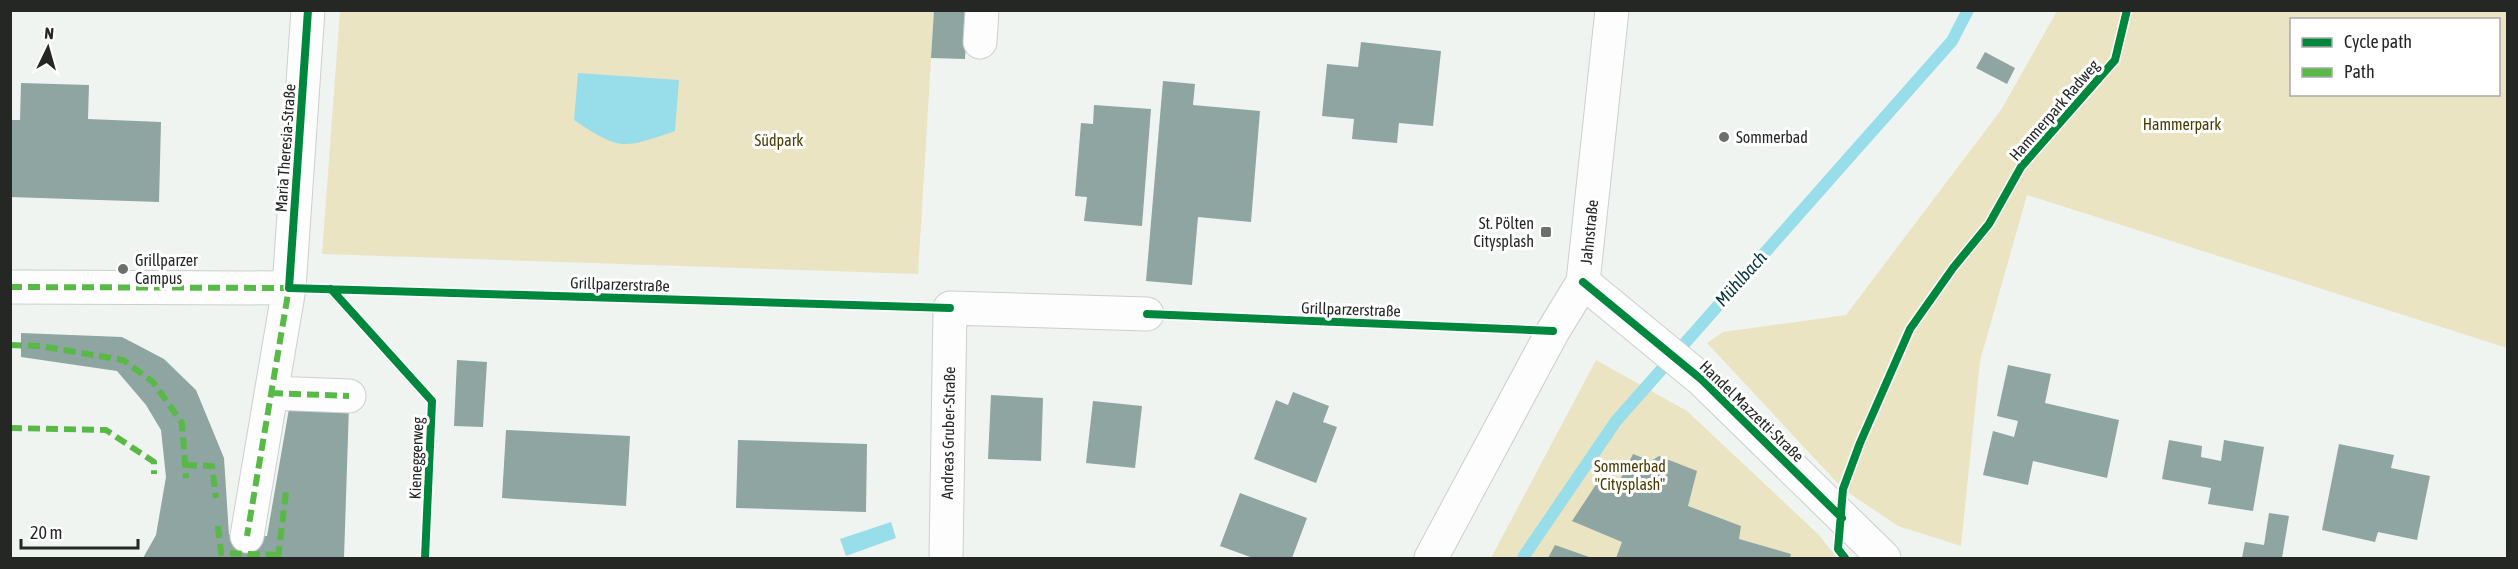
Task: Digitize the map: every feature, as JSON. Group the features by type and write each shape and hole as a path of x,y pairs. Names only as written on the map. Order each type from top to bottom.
{"street":[{"name":"Maria Theresia-Straße","path":"247,536 289,288 308,10"},
{"name":"Jahnstraße","path":"1431,558 1553,331 1583,282 1612,10"},
{"name":"Handel Mazzetti-Straße","path":"1583,282 1702,380 1884,558"},
{"path":"10,287 289,288"},
{"name":"Andreas Gruber-Straße","path":"946,558 950,308 1147,314"},
{"path":"272,393 350,396"}],"green space":[{"name":"Südpark","path":"340,11 934,11 918,274 322,254"},
{"name":"Hammerpark","path":"2057,11 2507,11 2507,348 2027,195 1980,361 1961,546 1898,526 1843,489 1707,343 1723,332 1846,315 2001,110"},
{"name":"Sommerbad \"Citysplash\"","path":"1596,360 1687,411 1819,535 1837,558 1491,558"}],"water":[{"path":"578,73 679,80 675,131 632,144 622,144 612,142 589,130 574,120"},
{"path":"891,522 896,538 846,556 840,539"}],"building":[{"path":"934,10 968,10 965,59 931,58"},
{"path":"1361,42 1441,51 1433,126 1399,123 1397,143 1352,139 1354,119 1322,116 1327,64 1358,67"},
{"path":"1985,52 2015,68 2007,84 1976,68"},
{"path":"1163,81 1195,84 1193,105 1260,111 1251,222 1198,217 1192,285 1146,281"},
{"path":"21,83 89,85 88,119 161,122 159,202 10,197 10,120 20,120"},
{"path":"1094,105 1151,109 1142,226 1084,221 1087,197 1075,196 1081,123 1093,124"},
{"path":"21,333 122,337 164,359 196,390 224,458 229,535 267,536 290,403 349,406 344,558 143,558 156,535 166,477 161,430 146,405 117,371 21,357"},
{"path":"457,360 487,362 483,427 454,426"},
{"path":"2008,365 2051,374 2045,403 2119,420 2107,478 2033,461 2028,485 1983,475 1993,431 2014,437 2018,421 1997,416"},
{"path":"1293,392 1329,406 1323,422 1337,427 1316,483 1254,459 1276,400 1288,405"},
{"path":"991,395 1043,398 1041,461 988,459"},
{"path":"1093,401 1142,406 1135,468 1086,463"},
{"path":"506,430 630,436 626,506 502,498"},
{"path":"738,440 867,444 866,512 736,508"},
{"path":"2169,440 2202,446 2201,457 2221,461 2224,440 2264,447 2253,511 2208,504 2211,488 2162,479"},
{"path":"2339,444 2394,455 2391,468 2430,476 2417,540 2378,532 2375,542 2322,530"},
{"path":"1633,454 1651,461 1659,456 1697,471 1688,506 1741,526 1739,539 1791,554 1790,558 1616,558 1622,542 1572,521 1597,483 1615,490"},
{"path":"1240,493 1307,518 1292,558 1253,558 1220,546"},
{"path":"2269,513 2289,516 2282,558 2242,558 2245,542 2264,545"},
{"path":"1555,545 1592,558 1548,558"}],"waterway":[{"name":"Mühlbach","path":"1524,556 1616,421 1952,41 1968,10"}],"marked path":[{"path":"10,287 289,288 247,536"},
{"path":"10,345 40,346 123,360 153,382 182,423 186,478"},
{"path":"271,393 349,396"},
{"path":"10,428 106,430 154,462 154,474"},
{"path":"185,465 212,466 216,498"},
{"path":"278,558 286,492"},
{"path":"218,526 221,553 278,555"}],"cycle path":[{"name":"Grillparzerstraße","path":"308,10 289,288 950,308"},
{"name":"Hammerpark Radweg","path":"1845,558 1838,549 1843,489 1860,443 1910,329 1953,268 1989,224 2021,167 2115,60 2127,10"},
{"path":"1583,282 1702,380 1842,518"},
{"name":"Kieneggerweg","path":"331,289 432,401 425,558"},
{"name":"Grillparzerstraße","path":"1147,314 1553,331"}],"place":[{"name":"Sommerbad","path":"1724,137"},
{"name":"St. Pölten Citysplash","path":"1546,232"},
{"name":"Grillparzer Campus","path":"123,269"}]}
